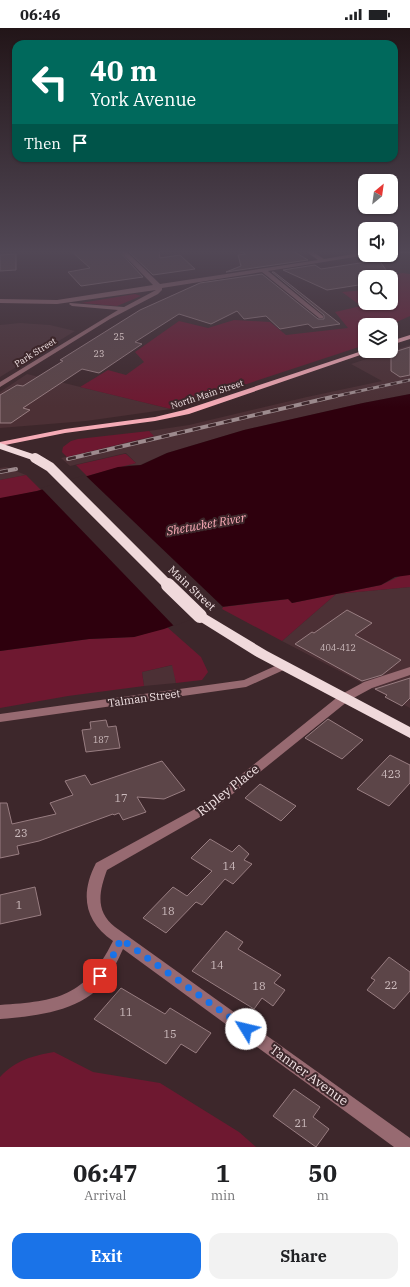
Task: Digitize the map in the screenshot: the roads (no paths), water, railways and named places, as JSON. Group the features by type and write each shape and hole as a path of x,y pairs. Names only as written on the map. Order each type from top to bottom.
{"highway":[{"name":"Main Street","path":"0,445 35,458 50,467 192,610 200,616 284,666 410,733"}],"main road":[{"path":"398,342 410,338"},
{"name":"North Main Street","path":"0,445 71,430 146,420 186,412 358,354"}],"street":[{"path":"69,303 124,309"},
{"name":"Park Street","path":"0,385 136,303"},
{"path":"304,303 321,317"},
{"name":"Talman Street","path":"0,718 246,683 284,666"},
{"name":"Ripley Place","path":"101,867 210,806 344,698 368,685 410,671"},
{"name":"Tanner Avenue","path":"101,867 95,886 94,905 100,922 121,939 408,1147"},
{"path":"0,1012 60,1003 84,992 100,976 109,964 121,939"}],"water":[{"name":"Shetucket River","path":"410,394 410,575 395,577 381,585 292,603 288,599 221,607 164,629 134,637 89,639 0,651 0,498 37,491 118,467 141,465 167,453 244,430"}],"railway":[{"path":"332,397 410,380"},
{"path":"68,459 336,396"},
{"path":"0,472 16,469"}]}
